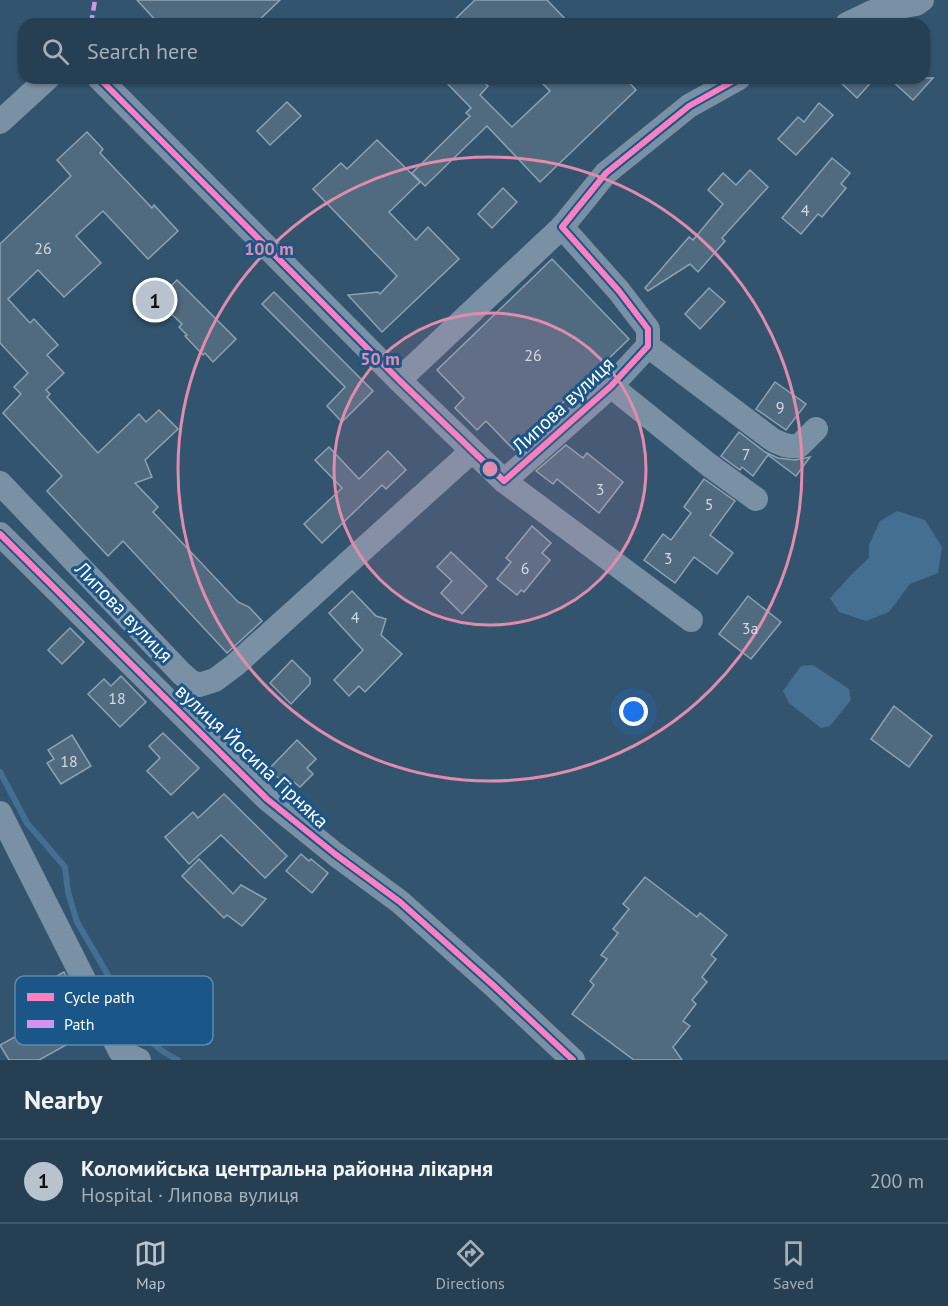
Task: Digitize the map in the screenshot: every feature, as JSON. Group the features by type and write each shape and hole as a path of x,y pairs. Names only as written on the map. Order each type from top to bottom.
{"street":[{"path":"853,18 866,6 916,4 922,0"},
{"path":"0,122 41,84"},
{"path":"105,84 399,380 504,481 691,620"},
{"path":"399,380 562,227 606,173 689,106 728,84"},
{"path":"562,227 619,291 648,329 648,346 782,444 790,447 800,446 816,429"},
{"name":"Липова вулиця","path":"504,481 611,386 648,346"},
{"path":"611,386 709,465 756,499"},
{"path":"173,705 194,684 204,684 230,669 472,451"},
{"name":"Липова вулиця","path":"0,483 194,684"},
{"name":"вулиця Йосипа Гірняка","path":"0,534 281,811 400,902 573,1060"},
{"path":"0,813 82,976"}],"water":[{"path":"897,511 925,520 942,547 938,573 910,584 889,612 866,621 839,612 830,598 869,558 869,545 880,521"},
{"path":"813,665 849,689 851,700 830,726 821,728 789,703 783,691 801,666"}],"building":[{"path":"137,0 280,0 261,18 154,18"},
{"path":"475,0 547,0 564,18 456,18"},
{"path":"448,84 486,84 488,86 480,95 512,127 550,91 543,84 630,84 636,90 540,182 487,126 425,186 412,173 470,116 466,113 471,108"},
{"path":"842,84 870,84 857,98"},
{"path":"896,84 928,84 913,100"},
{"path":"287,102 301,116 270,145 257,131"},
{"path":"819,103 833,115 796,155 778,139 798,117 804,122"},
{"path":"87,132 103,149 100,153 152,208 154,205 178,231 148,259 103,211 76,236 101,263 64,297 38,270 8,299 30,323 34,319 58,345 47,355 64,373 46,390 50,394 47,397 98,453 139,414 146,422 159,410 178,429 145,460 152,477 135,483 158,507 153,512 238,602 249,607 262,621 227,653 123,541 108,556 47,491 62,476 3,413 21,394 14,387 28,373 0,343 0,244 71,176 57,160"},
{"path":"377,140 420,182 389,212 416,240 428,227 459,259 382,332 348,295 378,292 380,294 397,276 313,189 341,163 347,169"},
{"path":"832,158 850,173 841,184 846,188 822,217 818,214 801,234 782,218"},
{"path":"750,170 768,187 722,238 725,241 698,272 690,264 648,291 645,288 689,237 693,240 723,204 708,190 723,173 736,185"},
{"path":"503,188 517,202 492,228 478,214"},
{"path":"552,259 629,339 514,450 486,421 477,430 455,408 464,398 437,370"},
{"path":"177,280 236,339 213,362 185,336 187,335 179,327 182,324 157,300"},
{"path":"709,288 725,302 700,329 685,314"},
{"path":"274,292 373,391 342,422 327,406 345,387 262,304"},
{"path":"775,382 806,404 786,430 756,409"},
{"path":"739,432 765,452 778,458 795,460 810,457 796,476 768,455 753,476 742,467 740,470 721,456"},
{"path":"566,445 583,458 587,453 623,482 599,513 557,479 553,484 536,471"},
{"path":"329,447 359,479 388,451 406,470 386,489 382,485 322,543 304,524 342,488 315,460"},
{"path":"704,479 735,501 710,535 733,553 717,574 694,557 675,583 644,560 663,534 671,540 691,513 684,507"},
{"path":"532,526 551,543 542,553 550,560 524,592 521,590 517,595 497,579 511,562 506,558"},
{"path":"451,552 487,586 462,614 441,593 452,581 437,567"},
{"path":"352,591 376,616 386,619 381,635 402,654 365,692 359,686 349,696 334,680 363,650 329,613"},
{"path":"748,596 781,622 751,659 719,634"},
{"path":"70,628 84,642 62,664 48,650"},
{"path":"292,660 310,678 310,684 291,704 270,683"},
{"path":"121,676 146,702 120,727 88,694 104,679 111,686"},
{"path":"894,706 932,736 909,767 871,739"},
{"path":"163,733 199,768 171,795 147,771 160,758 149,746"},
{"path":"72,735 91,766 61,784 47,763 54,759 48,750"},
{"path":"297,740 316,759 307,768 313,774 300,787 294,782 289,788 269,769"},
{"path":"224,794 287,856 265,878 221,835 189,864 165,837 193,812 198,818"},
{"path":"301,854 328,873 312,893 286,871"},
{"path":"199,859 233,894 241,885 266,899 242,926 227,915 224,918 182,876"},
{"path":"645,877 697,917 700,913 727,935 711,955 716,959 702,977 707,982 692,1000 696,1004 683,1021 690,1026 673,1047 682,1060 634,1060 572,1014 594,985 590,981 607,959 601,955 618,933 613,929 629,909 623,904"},
{"path":"15,1037 15,1045 66,1045 39,1060 9,1060 0,1045"}],"waterway":[{"path":"0,772 27,823 65,867 68,892 77,922 109,976"},
{"path":"155,1045 178,1060"}],"marked path":[{"path":"92,18 95,0"}],"cycle path":[{"path":"105,84 399,380 504,481 611,386 648,346 648,329 619,291 562,227 606,173 689,106 728,84"},
{"path":"0,534 267,799 335,854 400,902 573,1060"}],"place":[{"name":"Коломийська центральна районна лікарня","path":"155,300"}]}
